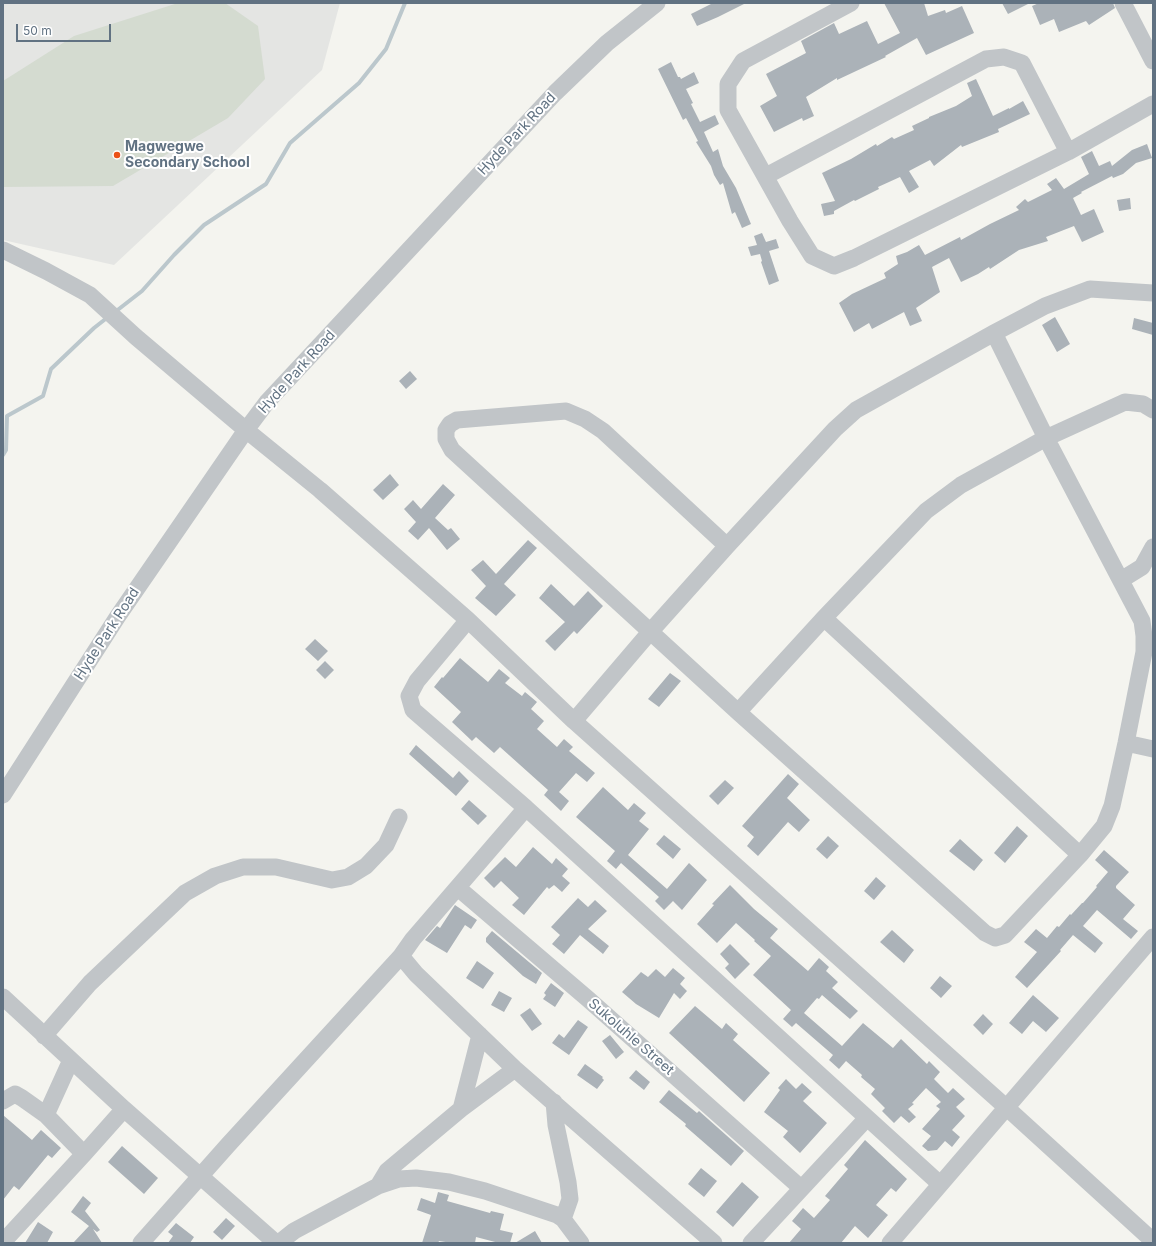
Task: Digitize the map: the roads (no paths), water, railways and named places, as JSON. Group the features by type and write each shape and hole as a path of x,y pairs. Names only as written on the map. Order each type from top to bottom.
{"street":[{"name":"Hyde Park Road","path":"3,795 118,616 246,430 267,402 554,93 607,43 657,3"},
{"path":"851,3 743,61 728,84 728,110 812,256 834,266 854,258 1068,152 1153,104"},
{"path":"1123,3 1153,61"},
{"path":"766,176 986,59 1004,57 1022,63 1068,152"},
{"path":"3,250 90,295 136,337 320,490 468,620 574,721 1007,1108 1153,1241"},
{"path":"574,721 650,632 727,546 834,430 856,410 994,333 1046,306 1090,289 1153,294"},
{"path":"727,546 603,431 585,418 566,411 457,420 450,424 446,430 446,439 452,450 738,712 985,933 994,938 1005,935 1104,826 1112,806 1126,743 1144,652 1144,636 1142,621 1046,438 994,333"},
{"path":"738,712 824,618 926,511 961,485 1046,438 1125,402 1143,404 1153,410"},
{"path":"1121,580 1142,566 1153,547"},
{"path":"824,618 1080,854"},
{"path":"468,620 417,681 409,696 414,710 526,808 940,1184"},
{"path":"1126,743 1153,749"},
{"path":"141,1243 228,1145 401,956 413,939 526,808"},
{"path":"44,1036 90,983 185,893 215,876 243,868 276,867 332,880 348,877 366,866 386,845 399,817"},
{"name":"Sukoluhle Street","path":"458,888 588,999 801,1188"},
{"path":"890,1243 1153,937"},
{"path":"401,956 416,974 515,1069 714,1243"},
{"path":"3,997 124,1110 278,1243 294,1231 321,1215 378,1186 399,1179 416,1178 449,1182 485,1191 557,1215 563,1219 581,1243"},
{"path":"461,1109 480,1035"},
{"path":"46,1115 71,1060"},
{"path":"378,1186 387,1170 461,1109 515,1069"},
{"path":"3,1101 15,1094 46,1115 84,1154"},
{"path":"554,1102 556,1125 570,1198 563,1219"},
{"path":"3,1242 124,1110"},
{"path":"751,1243 867,1118"}],"waterway":[{"path":"115,312 142,291 174,255 204,225 266,184 290,143 359,83 386,49 405,3"},
{"path":"3,455 6,450 7,416 43,396 51,369 94,328 108,317"}],"place":[{"name":"Magwegwe Secondary School","path":"117,155"}]}
